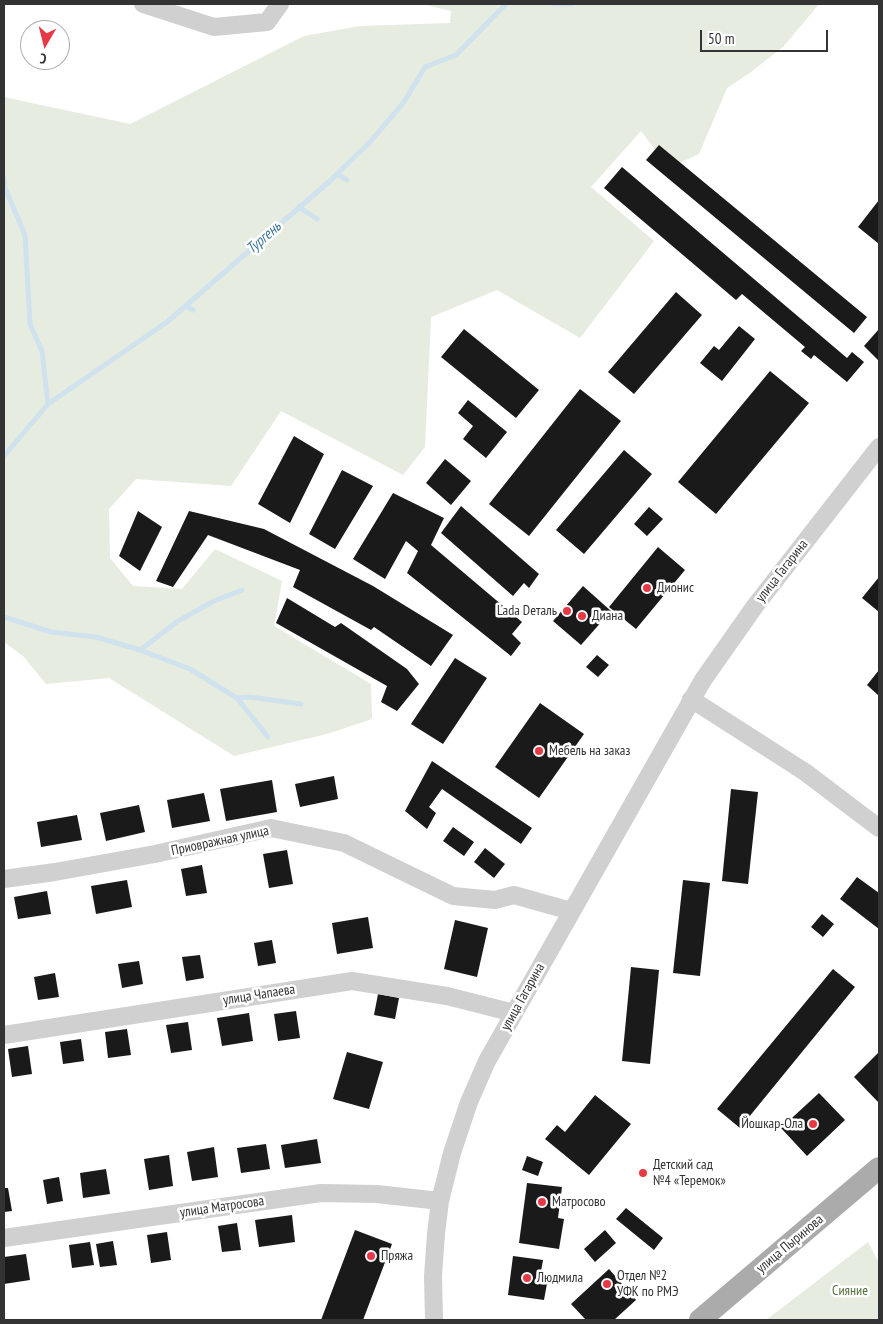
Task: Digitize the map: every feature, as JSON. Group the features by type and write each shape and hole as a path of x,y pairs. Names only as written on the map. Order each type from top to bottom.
{"main road":[{"name":"улица Пыринова","path":"700,1320 879,1168"}],"street":[{"path":"143,4 214,27 267,22 280,4"},
{"name":"улица Гагарина","path":"434,1320 433,1276 440,1201 452,1153 469,1102 487,1061 703,680 755,606 879,447"},
{"path":"691,699 806,772 879,828"},
{"name":"Приовражная улица","path":"4,879 155,854 272,828 344,844 453,896 495,900 514,894 571,912"},
{"name":"улица Чапаева","path":"4,1035 352,981 447,996 514,1013"},
{"name":"улица Матросова","path":"4,1238 321,1193 377,1194 440,1201"}],"green space":[{"path":"422,4 819,4 784,46 727,88 699,154 669,168 641,131 591,187 654,241 580,338 497,290 431,317 425,447 403,475 281,411 231,486 136,479 109,509 110,558 133,586 182,589 215,549 282,581 274,626 371,684 372,719 327,734 234,756 109,678 46,684 24,657 4,642 4,97 130,124 304,36 360,26 450,23 451,11"},
{"name":"Сияние","path":"868,1242 879,1263 879,1320 766,1320"}],"building":[{"path":"659,145 867,317 854,333 646,160"},
{"path":"622,167 847,358 852,352 864,362 847,382 814,355 811,359 801,351 805,347 742,294 736,300 604,188"},
{"path":"879,200 879,244 858,227"},
{"path":"676,292 702,315 634,394 608,372"},
{"path":"739,326 755,339 722,381 700,363 714,346 719,350"},
{"path":"464,329 539,390 516,418 441,357"},
{"path":"879,329 879,361 864,346"},
{"path":"770,371 809,403 716,514 678,482"},
{"path":"580,389 621,421 529,536 489,504"},
{"path":"468,400 507,432 486,458 463,439 473,426 458,413"},
{"path":"294,436 324,454 290,523 258,504"},
{"path":"624,450 652,474 584,554 556,530"},
{"path":"445,459 471,481 451,505 426,483"},
{"path":"342,470 373,486 335,549 309,534"},
{"path":"393,493 444,518 431,545 522,622 512,634 521,643 511,656 407,573 418,551 406,541 385,579 353,559"},
{"path":"461,506 539,574 529,588 524,583 513,596 441,533"},
{"path":"649,507 663,519 647,536 634,524"},
{"path":"138,511 162,527 140,571 119,556"},
{"path":"189,511 264,529 373,586 453,635 431,666 374,627 371,630 293,587 300,570 208,535 173,587 156,581"},
{"name":"Дионис","path":"658,547 685,570 636,629 609,607"},
{"path":"879,577 879,612 862,598"},
{"name":"Диана","path":"583,586 611,611 581,645 553,621"},
{"path":"287,598 335,627 341,623 407,669 419,684 397,711 381,702 387,686 276,623"},
{"path":"597,655 609,665 598,677 586,667"},
{"path":"455,658 487,678 443,744 411,724"},
{"path":"879,670 879,696 867,685"},
{"name":"Мебель на заказ","path":"540,703 584,734 539,798 495,767"},
{"path":"432,761 532,828 521,844 442,789 429,807 436,813 427,829 405,811"},
{"path":"334,776 338,799 300,807 295,784"},
{"path":"272,780 277,812 226,821 220,789"},
{"path":"731,789 758,792 748,884 722,881"},
{"path":"204,793 210,821 172,828 167,800"},
{"path":"139,805 145,832 106,841 100,813"},
{"path":"77,815 82,840 41,847 37,822"},
{"path":"453,827 474,842 464,856 443,841"},
{"path":"485,848 505,864 494,878 474,862"},
{"path":"287,850 293,884 269,888 263,854"},
{"path":"202,865 207,893 186,896 181,869"},
{"path":"857,877 879,893 879,929 840,899"},
{"path":"127,880 132,907 96,914 91,886"},
{"path":"683,880 710,883 700,976 673,973"},
{"path":"47,891 51,914 18,919 14,897"},
{"path":"822,914 834,924 823,937 811,927"},
{"path":"368,917 373,948 337,954 332,923"},
{"path":"455,920 488,928 477,977 444,969"},
{"path":"272,940 276,963 258,966 254,943"},
{"path":"200,955 204,978 186,981 182,957"},
{"path":"139,961 143,984 122,988 118,964"},
{"path":"631,967 659,970 650,1064 622,1061"},
{"path":"833,969 855,987 740,1128 717,1109"},
{"path":"55,973 59,997 38,1000 34,977"},
{"path":"378,994 399,998 395,1019 374,1015"},
{"path":"296,1011 300,1038 278,1041 274,1014"},
{"path":"249,1013 253,1041 222,1046 217,1018"},
{"path":"188,1022 192,1050 171,1053 166,1025"},
{"path":"127,1029 131,1055 108,1058 105,1032"},
{"path":"81,1039 84,1061 63,1064 60,1042"},
{"path":"28,1046 32,1074 12,1077 8,1049"},
{"path":"347,1052 383,1062 369,1109 333,1099"},
{"path":"879,1052 879,1103 854,1077"},
{"name":"Йошкар-Ола","path":"819,1093 845,1120 807,1156 781,1128"},
{"path":"595,1095 631,1124 589,1175 545,1139 557,1125 565,1132"},
{"path":"317,1139 321,1163 285,1168 281,1145"},
{"path":"266,1144 270,1169 241,1173 237,1148"},
{"path":"214,1147 218,1177 192,1181 187,1152"},
{"path":"169,1155 173,1186 149,1190 144,1159"},
{"path":"527,1156 543,1162 538,1176 522,1170"},
{"path":"106,1169 110,1194 83,1198 80,1173"},
{"path":"59,1177 63,1201 47,1204 43,1180"},
{"path":"527,1183 562,1187 558,1218 564,1219 559,1249 519,1243"},
{"path":"4,1188 8,1188 12,1211 4,1212"},
{"path":"626,1208 663,1238 654,1250 616,1219"},
{"path":"292,1215 295,1242 259,1247 255,1220"},
{"path":"237,1223 241,1250 222,1252 218,1226"},
{"path":"355,1230 392,1244 363,1320 321,1320"},
{"path":"605,1230 616,1243 595,1262 584,1249"},
{"path":"167,1232 171,1260 151,1263 147,1235"},
{"path":"113,1241 117,1265 100,1267 96,1244"},
{"path":"90,1242 94,1265 72,1268 69,1245"},
{"path":"26,1254 30,1280 4,1284 4,1257"},
{"name":"Людмила","path":"513,1256 543,1260 540,1277 548,1278 544,1300 508,1295"},
{"name":"Отдел №2 УФК по РМЭ","path":"609,1269 636,1300 614,1320 586,1320 571,1304"}],"waterway":[{"name":"Тургень","path":"4,456 48,404 167,322 331,180 370,142 404,102 425,67 456,55 506,4"},
{"path":"554,4 571,4"},
{"path":"337,174 347,180"},
{"path":"4,178 5,188 25,235 30,324 42,351 48,404"},
{"path":"299,207 317,219"},
{"path":"186,306 193,310"},
{"path":"140,650 178,621 214,601 242,590"},
{"path":"4,617 51,632 96,637 140,650 190,669 237,698 268,737"},
{"path":"237,698 250,697 301,704"}],"place":[{"name":"Дионис","path":"647,588"},
{"name":"Lada Dеталь","path":"567,611"},
{"name":"Диана","path":"582,616"},
{"name":"Мебель на заказ","path":"539,751"},
{"name":"Йошкар-Ола","path":"813,1124"},
{"name":"Детский сад №4 «Теремок»","path":"643,1173"},
{"name":"Матросово","path":"542,1202"},
{"name":"Пряжа","path":"371,1256"},
{"name":"Людмила","path":"527,1278"},
{"name":"Отдел №2 УФК по РМЭ","path":"607,1284"}]}
